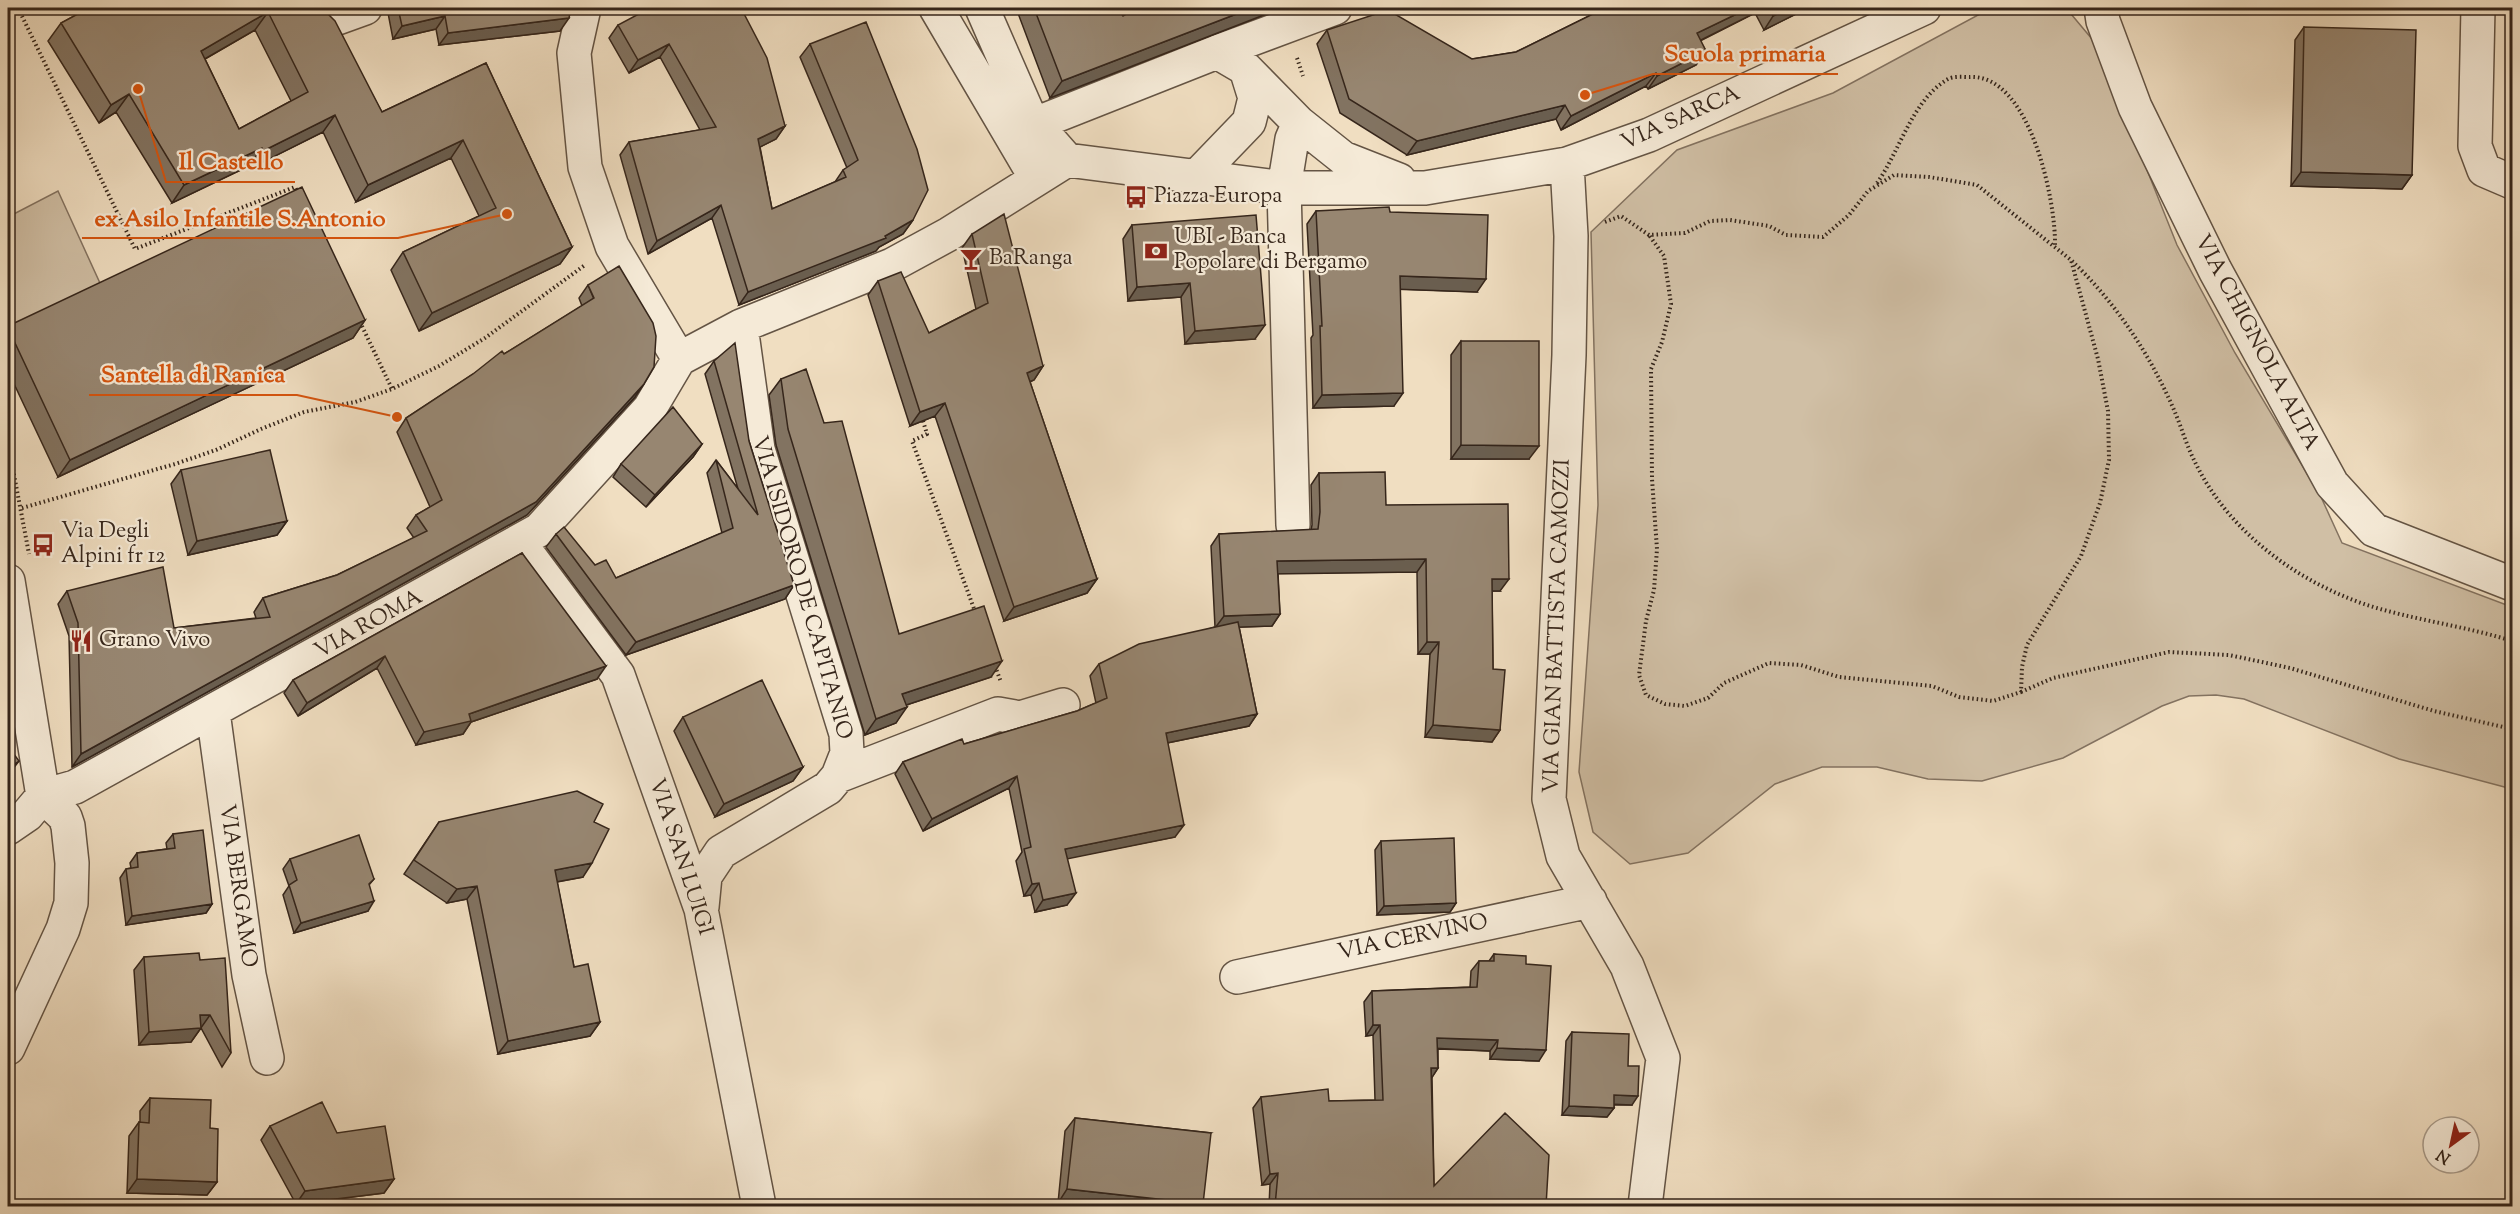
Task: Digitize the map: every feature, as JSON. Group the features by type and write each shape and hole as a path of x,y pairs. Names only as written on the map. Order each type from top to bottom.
{"street":[{"path":"329,21 365,8"},
{"path":"584,8 574,53 585,167 612,246 679,359 741,327 892,265 949,234 1036,177 1067,160 1284,188 1425,188"},
{"path":"936,8 1036,177"},
{"path":"982,8 1035,124 1067,160"},
{"path":"1035,124 1335,8"},
{"name":"VIA SARCA","path":"1425,188 1567,164 1648,135 1924,8"},
{"name":"VIA CHIGNOLA ALTA","path":"2101,8 2103,21 2135,107 2215,270 2332,484 2374,530 2512,584"},
{"path":"2478,8 2475,146 2484,170 2512,183"},
{"path":"1217,52 1246,69 1299,123 1343,158 1378,174 1425,188"},
{"path":"1197,176 1249,122 1255,98 1246,69"},
{"path":"1293,525 1284,188 1292,139 1299,123"},
{"name":"VIA GIAN BATTISTA CAMOZZI","path":"1567,164 1571,236 1568,367 1549,798 1563,856 1627,966 1663,1058 1645,1206"},
{"name":"VIA ISIDORO DE CAPITANIO","path":"741,327 758,449 846,734 847,753 838,776"},
{"name":"VIA ROMA","path":"43,796 75,787 539,530 650,408 679,359"},
{"name":"VIA SAN LUIGI","path":"519,542 618,675 701,909 759,1206"},
{"path":"8,581 43,796 65,818 72,863 71,903 63,929 8,1048"},
{"path":"701,909 705,876 722,852 828,788 838,776 998,714 1020,718 1063,705"},
{"name":"VIA BERGAMO","path":"213,712 249,975 267,1059"},
{"path":"8,828 27,815 43,796"},
{"path":"674,830 705,850 722,852"},
{"name":"VIA CERVINO","path":"1237,976 1590,901"}],"path":[{"path":"18,8 135,249 295,187 300,197"},
{"path":"1295,50 1306,82"},
{"path":"1875,186 1889,167 1924,101 1949,78 1982,76 2006,92 2022,115 2046,172 2055,222 2055,247"},
{"path":"1649,236 1685,233 1710,221 1730,220 1769,226 1786,235 1823,237 1849,215 1868,191 1894,175 1929,177 1977,185 2071,260 2098,286 2145,352 2173,408 2195,462 2229,513 2264,549 2305,578 2367,605 2512,641"},
{"path":"1571,236 1621,216 1649,236 1664,256 1671,304 1662,342 1651,369 1652,479 1657,549 1654,590 1646,621 1638,675 1646,695 1665,704 1685,706 1708,698 1724,683 1769,663 1801,665 1839,677 1932,686 1959,697 1993,701 2062,675 2169,652 2229,655 2290,668 2434,711 2512,729"},
{"path":"8,443 22,508 175,464 216,450 304,412 355,402 392,389 439,366 485,338 612,246"},
{"path":"2021,692 2022,667 2027,645 2081,556 2100,503 2109,460 2108,411 2098,359 2071,260"},
{"path":"356,315 392,389"},
{"path":"923,421 927,434 912,441 980,625"},
{"path":"992,657 1004,690 998,714"}],"shaded area":[{"path":"1991,8 2066,8 2097,45 2177,245 2235,353 2321,497 2342,543 2512,607 2512,789 2399,759 2244,699 2216,695 2189,696 2162,706 2063,758 1982,781 1928,779 1877,767 1822,767 1775,784 1688,853 1630,864 1593,832 1579,772 1598,505 1591,232 1677,150 1833,93"},
{"path":"58,191 104,292 8,336 8,217"}],"building":[{"path":"89,8 324,8 335,21 382,112 486,63 572,247 432,313 403,252 496,208 463,140 368,185 335,115 263,151 262,148 184,185 129,94 111,105 61,23","holes":["268,12 308,92 239,129 201,51"]},
{"path":"398,8 571,8 569,18 448,33 445,16 402,26"},
{"path":"650,8 741,8 767,58 785,126 758,139 772,209 846,177 843,170 858,160 810,44 866,22 917,149 928,190 913,220 885,236 886,238 748,292 721,205 657,241 629,142 716,127 669,44 638,60 618,25"},
{"path":"1034,8 1117,8 1123,16 1130,12 1128,8 1252,8 1062,81"},
{"path":"1605,8 1749,8 1697,33 1706,51 1657,76 1656,73 1571,116 1565,105 1417,141 1349,99 1327,30 1388,10 1472,59 1516,52"},
{"path":"1769,8 1790,8 1773,16"},
{"path":"2304,27 2416,30 2412,175 2301,172"},
{"path":"302,187 365,320 70,460 8,326"},
{"path":"1389,207 1390,212 1488,215 1486,279 1400,276 1403,393 1322,395 1320,326 1322,326 1316,211"},
{"path":"1004,214 1043,366 1027,373 1097,579 1014,607 945,403 920,412 878,281 901,272 929,333 988,303 972,234"},
{"path":"1256,215 1265,325 1195,331 1190,283 1137,287 1132,225"},
{"path":"619,266 653,323 656,336 654,367 644,384 536,502 81,754 78,623 67,591 163,567 174,628 270,617 263,598 337,575 427,531 416,515 442,500 406,418 473,374 502,351 504,354 594,298 588,285"},
{"path":"1461,341 1539,341 1539,446 1461,445"},
{"path":"735,343 749,441 794,585 636,642 556,534 564,527 595,565 606,560 616,578 733,528 716,460 758,515 714,361"},
{"path":"806,369 824,423 842,421 899,634 984,606 1002,661 902,694 907,707 876,719 788,429 781,379"},
{"path":"673,407 702,444 655,495 621,464"},
{"path":"270,450 287,521 197,541 181,470"},
{"path":"1385,472 1386,505 1508,504 1509,579 1492,579 1493,669 1505,670 1500,730 1433,725 1439,642 1427,642 1426,559 1277,561 1280,614 1224,616 1219,534 1318,529 1319,473"},
{"path":"522,553 606,666 469,714 471,721 424,732 385,656 307,703 293,680"},
{"path":"1238,622 1257,714 1166,733 1184,825 1065,849 1076,893 1043,900 1039,883 1032,884 1024,849 1031,847 1017,776 932,819 903,762 962,739 964,744 1077,711 1107,698 1099,664 1139,644"},
{"path":"762,680 803,767 724,804 683,717"},
{"path":"8,746 19,761 8,769"},
{"path":"577,791 603,804 594,822 609,829 592,863 555,870 574,967 588,964 600,1022 508,1041 477,886 457,889 414,860 439,822"},
{"path":"203,830 212,904 132,916 126,869 138,867 137,853 175,848 173,834"},
{"path":"359,835 374,879 369,884 374,901 301,923 289,885 297,880 290,859"},
{"path":"1454,838 1456,903 1384,906 1381,841"},
{"path":"199,953 200,960 225,958 231,1053 210,1015 200,1015 201,1028 149,1032 144,957"},
{"path":"1494,954 1526,956 1526,964 1551,966 1546,1050 1497,1048 1498,1040 1437,1038 1438,1068 1431,1068 1434,1186 1505,1113 1549,1155 1546,1206 1275,1206 1278,1173 1270,1174 1261,1097 1328,1089 1329,1101 1383,1100 1380,1025 1373,1025 1372,991 1477,987 1479,961 1494,961"},
{"path":"1572,1032 1629,1034 1628,1066 1639,1066 1638,1096 1614,1095 1614,1108 1569,1106"},
{"path":"150,1098 211,1100 210,1128 218,1129 217,1182 137,1179 139,1122 149,1123"},
{"path":"322,1102 337,1133 385,1126 394,1179 305,1191 270,1126"},
{"path":"1075,1118 1211,1133 1203,1204 1067,1189"}],"place":[{"name":"Il Castello","path":"138,89"},
{"name":"Scuola primaria","path":"1585,95"},
{"name":"Piazza Europa","path":"1136,197"},
{"name":"ex Asilo Infantile S.Antonio","path":"507,214"},
{"name":"UBI - Banca Popolare di Bergamo","path":"1156,251"},
{"name":"BaRanga","path":"971,259"},
{"name":"Santella di Ranica","path":"397,417"},
{"name":"Via Degli Alpini fr 12","path":"43,545"},
{"name":"Grano Vivo","path":"81,641"}]}
